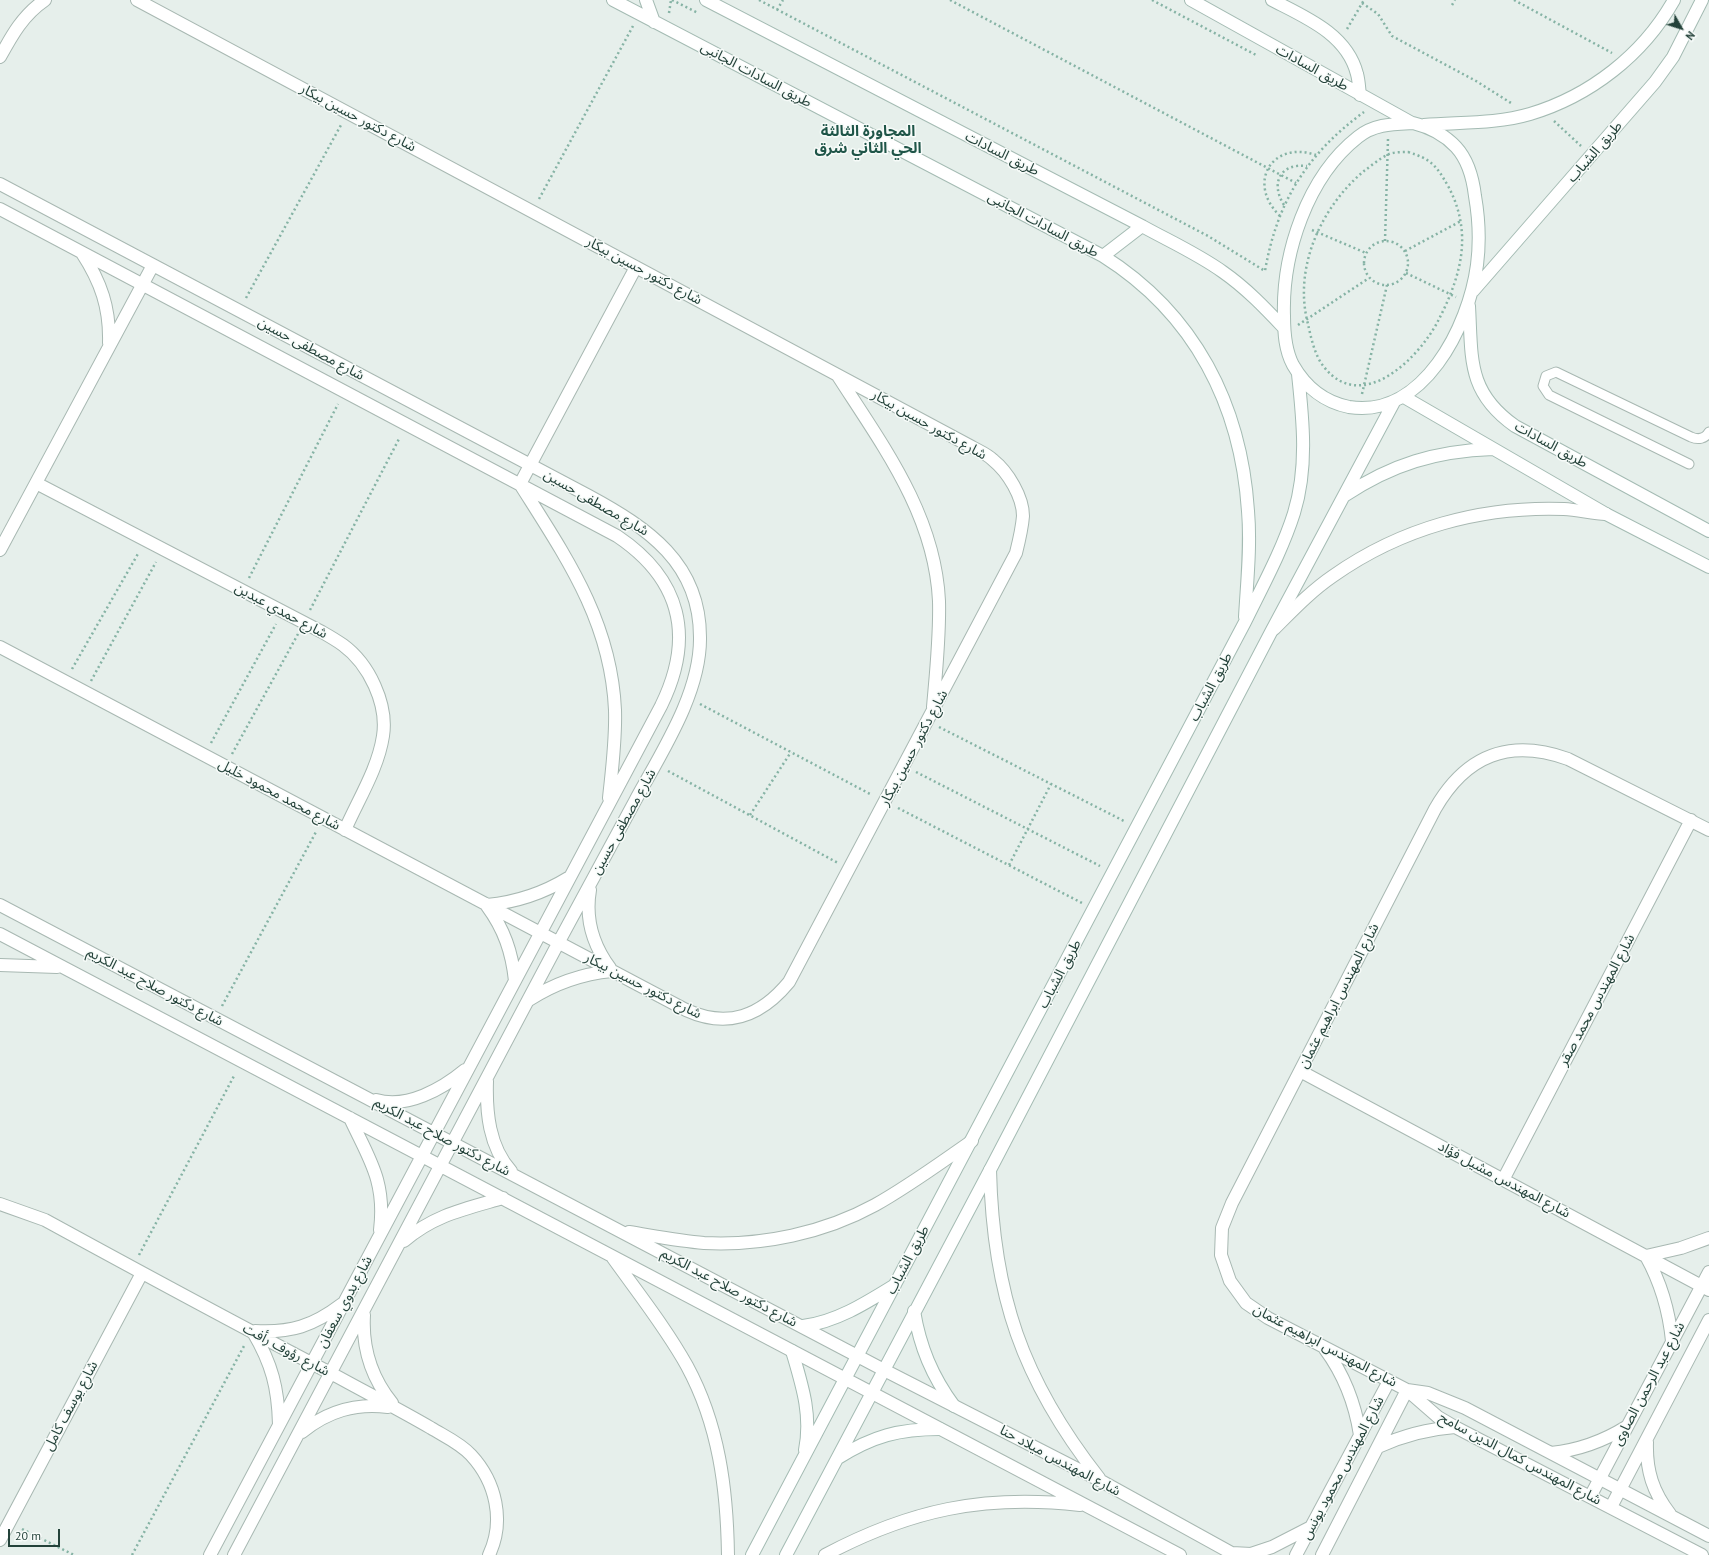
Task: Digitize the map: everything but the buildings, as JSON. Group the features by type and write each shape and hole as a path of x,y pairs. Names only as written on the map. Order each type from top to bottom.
{"street":[{"path":"0,57 16,29 32,9 44,0"},
{"name":"شارع دكتور حسين بيكار","path":"137,0 837,374 994,460 1008,477 1017,493 1023,514 1021,533 1016,553 850,869 789,982 776,998 760,1010 741,1017 721,1020 701,1017 559,942"},
{"name":"طريق السادات الجانبى","path":"613,0 1103,256 1128,272 1169,310 1202,356 1216,380 1227,406 1243,461 1248,512 1245,622"},
{"path":"646,0 654,22"},
{"name":"طريق السادات","path":"706,0 1142,226 1222,272 1243,288 1284,331"},
{"name":"طريق السادات","path":"1191,0 1360,95 1417,124 1441,134 1456,147 1468,165 1478,212 1479,238 1477,266 1470,297 1475,375 1486,400 1499,415 1515,426 1709,531"},
{"path":"1272,0 1318,24 1339,42 1349,56 1357,72 1360,95"},
{"path":"1470,297 1456,332 1441,358 1421,382 1399,400 1376,407 1358,408 1340,405 1324,398 1310,387 1298,374 1290,360 1284,331 1283,296 1287,264 1299,224 1308,202 1325,174 1345,149 1359,136 1375,127 1388,124 1488,121 1529,114 1568,100 1599,82 1626,60 1651,35 1674,0"},
{"name":"طريق الشباب","path":"1470,297 1655,82 1673,57 1704,2"},
{"path":"0,175 11,190"},
{"name":"شارع مصطفى حسين","path":"0,184 531,465 631,521 657,540 668,551 681,570 691,590 698,612 700,635 699,658 688,698 655,765 591,882 453,1143"},
{"name":"شارع مصطفى حسين","path":"0,209 596,524 635,548 650,563 663,580 672,600 678,621 680,642 678,664 672,684 434,1134"},
{"path":"1103,256 1142,226"},
{"path":"82,252 102,287 110,326 109,347"},
{"path":"0,550 153,265"},
{"path":"608,805 615,745 615,710 611,675 603,641 592,608 577,576 520,484 636,267"},
{"path":"837,374 902,478 916,506 927,536 935,568 939,599 939,631 930,717"},
{"name":"طريق الشباب","path":"752,1555 1245,622 1283,542 1294,513 1301,484 1303,420 1298,374"},
{"path":"1399,400 1493,449 1606,514 1709,567"},
{"name":"طريق الشباب","path":"786,1555 990,1170 1270,632 1343,497 1399,400"},
{"path":"1343,497 1365,482 1414,460 1453,452 1493,449"},
{"name":"شارع حمدي عبدين","path":"36,483 344,645 362,663 375,685 382,710 383,735 376,761 345,830"},
{"path":"1270,632 1300,603 1332,576 1367,554 1410,534 1443,523 1483,513 1524,509 1565,509 1606,514"},
{"name":"شارع محمد محمود خليل","path":"0,647 559,942"},
{"name":"شارع المهندس ابراهيم عثمان","path":"1407,1390 1268,1318 1246,1303 1230,1281 1221,1255 1222,1228 1232,1203 1447,790 1462,773 1481,760 1510,751 1525,750 1547,752 1568,759 1709,830"},
{"name":"شارع المهندس محمد صقر","path":"1503,1180 1691,820"},
{"path":"515,981 512,959 504,933 487,905 527,898 554,887 569,878"},
{"path":"528,1001 565,981 594,973 612,971 601,955 593,938 588,920 588,901 591,882"},
{"name":"شارع دكتور صلاح عبد الكريم","path":"0,905 434,1134 803,1326 884,1370"},
{"name":"شارع دكتور صلاح عبد الكريم","path":"0,934 242,1060 871,1393"},
{"path":"0,965 62,967"},
{"path":"362,1095 383,1102 406,1100 430,1093 451,1082 469,1067"},
{"name":"شارع المهندس مشيل فؤاد","path":"1300,1071 1705,1288"},
{"path":"487,1078 487,1099 494,1141 502,1161 515,1176"},
{"path":"350,1118 370,1156 377,1176 381,1196 382,1216 379,1237"},
{"name":"شارع بدوي سعفان","path":"210,1555 434,1134"},
{"path":"618,1230 705,1243 734,1243 792,1235 820,1228 874,1206 899,1191 972,1141"},
{"name":"شارع بدوي سعفان","path":"234,1555 453,1143"},
{"path":"990,1170 991,1212 996,1254 1004,1296 1017,1336 1033,1375 1052,1412 1075,1448 1100,1481"},
{"path":"398,1246 415,1231 434,1219 456,1210 503,1198"},
{"name":"شارع رؤوف رأفت","path":"0,1204 45,1220 395,1408 453,1441 470,1453 482,1468 492,1486 496,1506 497,1527 493,1547 488,1555"},
{"path":"1672,1341 1665,1300 1655,1272 1646,1256 1681,1248 1709,1238"},
{"path":"611,1255 670,1337 688,1367 702,1398 713,1431 721,1464 726,1498 728,1555"},
{"name":"شارع يوسف كامل","path":"0,1540 137,1270"},
{"name":"شارع عبد الرحمن الصاوى","path":"1590,1496 1672,1341 1705,1288 1709,1272"},
{"path":"803,1326 820,1324 839,1316 895,1285"},
{"path":"252,1331 277,1332 302,1327 325,1317 345,1301"},
{"path":"364,1310 363,1332 366,1352 372,1372 382,1391 395,1408"},
{"path":"914,1311 918,1332 929,1364 942,1389 954,1406"},
{"name":"شارع عبد الرحمن الصاوى","path":"1611,1507 1709,1320"},
{"path":"252,1331 265,1353 274,1376 278,1401 279,1426"},
{"path":"1323,1346 1335,1362 1347,1385 1357,1416 1360,1435"},
{"path":"792,1351 805,1395 808,1417 807,1438 803,1459"},
{"name":"شارع المهندس ميلاد حنا","path":"884,1370 1100,1481 1233,1554"},
{"name":"شارع المهندس محمود يونس","path":"1296,1555 1389,1381"},
{"name":"شارع المهندس محمود يونس","path":"1322,1555 1407,1390"},
{"name":"شارع المهندس كمال الدين سامح","path":"1407,1390 1438,1417 1455,1427 1702,1555"},
{"name":"شارع المهندس كمال الدين سامح","path":"1407,1390 1428,1393 1447,1399 1709,1536"},
{"name":"شارع المهندس ميلاد حنا","path":"871,1393 1180,1555"},
{"path":"298,1435 314,1422 333,1412 353,1407 367,1406 395,1408"},
{"path":"1551,1453 1591,1445 1627,1426"},
{"path":"1378,1447 1416,1432 1455,1427"},
{"path":"837,1458 860,1444 886,1434 913,1429 940,1429"},
{"path":"1647,1438 1647,1459 1651,1480 1659,1499 1672,1516"},
{"path":"825,1555 858,1538 894,1523 932,1512 970,1504 1009,1501 1048,1501 1087,1506"},
{"path":"1233,1554 1251,1554 1272,1547 1312,1527"},
{"path":"1331,1538 1334,1555"}],"lane":[{"path":"1689,464 1549,395 1543,386 1546,376 1556,372 1691,437 1700,439 1709,432"}],"path":[{"path":"759,0 1201,232 1266,271 1273,234 1284,205 1296,183 1316,155 1336,134 1364,112 1358,108"},
{"path":"778,10 783,0"},
{"path":"950,0 1296,183"},
{"path":"1152,0 1261,58"},
{"path":"1452,5 1455,0"},
{"path":"1514,0 1626,60"},
{"path":"1339,42 1363,1 1378,14 1392,36 1476,81 1529,114"},
{"path":"532,211 640,14"},
{"path":"1542,110 1591,156"},
{"path":"240,311 348,113"},
{"path":"1385,241 1388,124"},
{"path":"1280,216 1270,207 1264,194 1264,181 1268,168 1277,158 1289,151 1303,150 1316,155"},
{"path":"1408,152 1426,158 1440,171 1453,194 1461,220 1462,245 1458,272 1438,322 1422,344 1394,373 1363,387 1347,384 1333,377 1323,366 1313,343 1306,319 1304,297 1305,275 1310,253 1317,232 1331,206 1350,183 1388,154 1408,152"},
{"path":"1284,205 1278,196 1277,185 1281,175 1288,168 1298,165 1308,166"},
{"path":"1405,251 1478,212"},
{"path":"1299,224 1366,253"},
{"path":"1385,241 1393,242 1405,251 1408,266 1406,273 1401,279 1387,285 1374,282 1369,278 1364,266 1366,253 1371,246 1385,241"},
{"path":"1406,273 1450,294 1470,297"},
{"path":"1284,331 1306,319 1369,278"},
{"path":"1358,408 1387,285"},
{"path":"242,591 345,392"},
{"path":"225,766 304,623 407,424"},
{"path":"65,681 146,540"},
{"path":"85,692 163,550"},
{"path":"205,756 283,612"},
{"path":"688,698 1093,910"},
{"path":"930,717 1051,784 1137,827"},
{"path":"750,815 791,752"},
{"path":"655,765 850,869"},
{"path":"904,766 1113,873"},
{"path":"1009,865 1051,784"},
{"path":"216,1018 323,818"},
{"path":"137,1270 242,1060"},
{"path":"132,1555 252,1331"},
{"path":"9,1522 74,1555"}],"district":[{"name":"المجاورة الثالثة الحي الثاني شرق","path":"868,140"}]}
